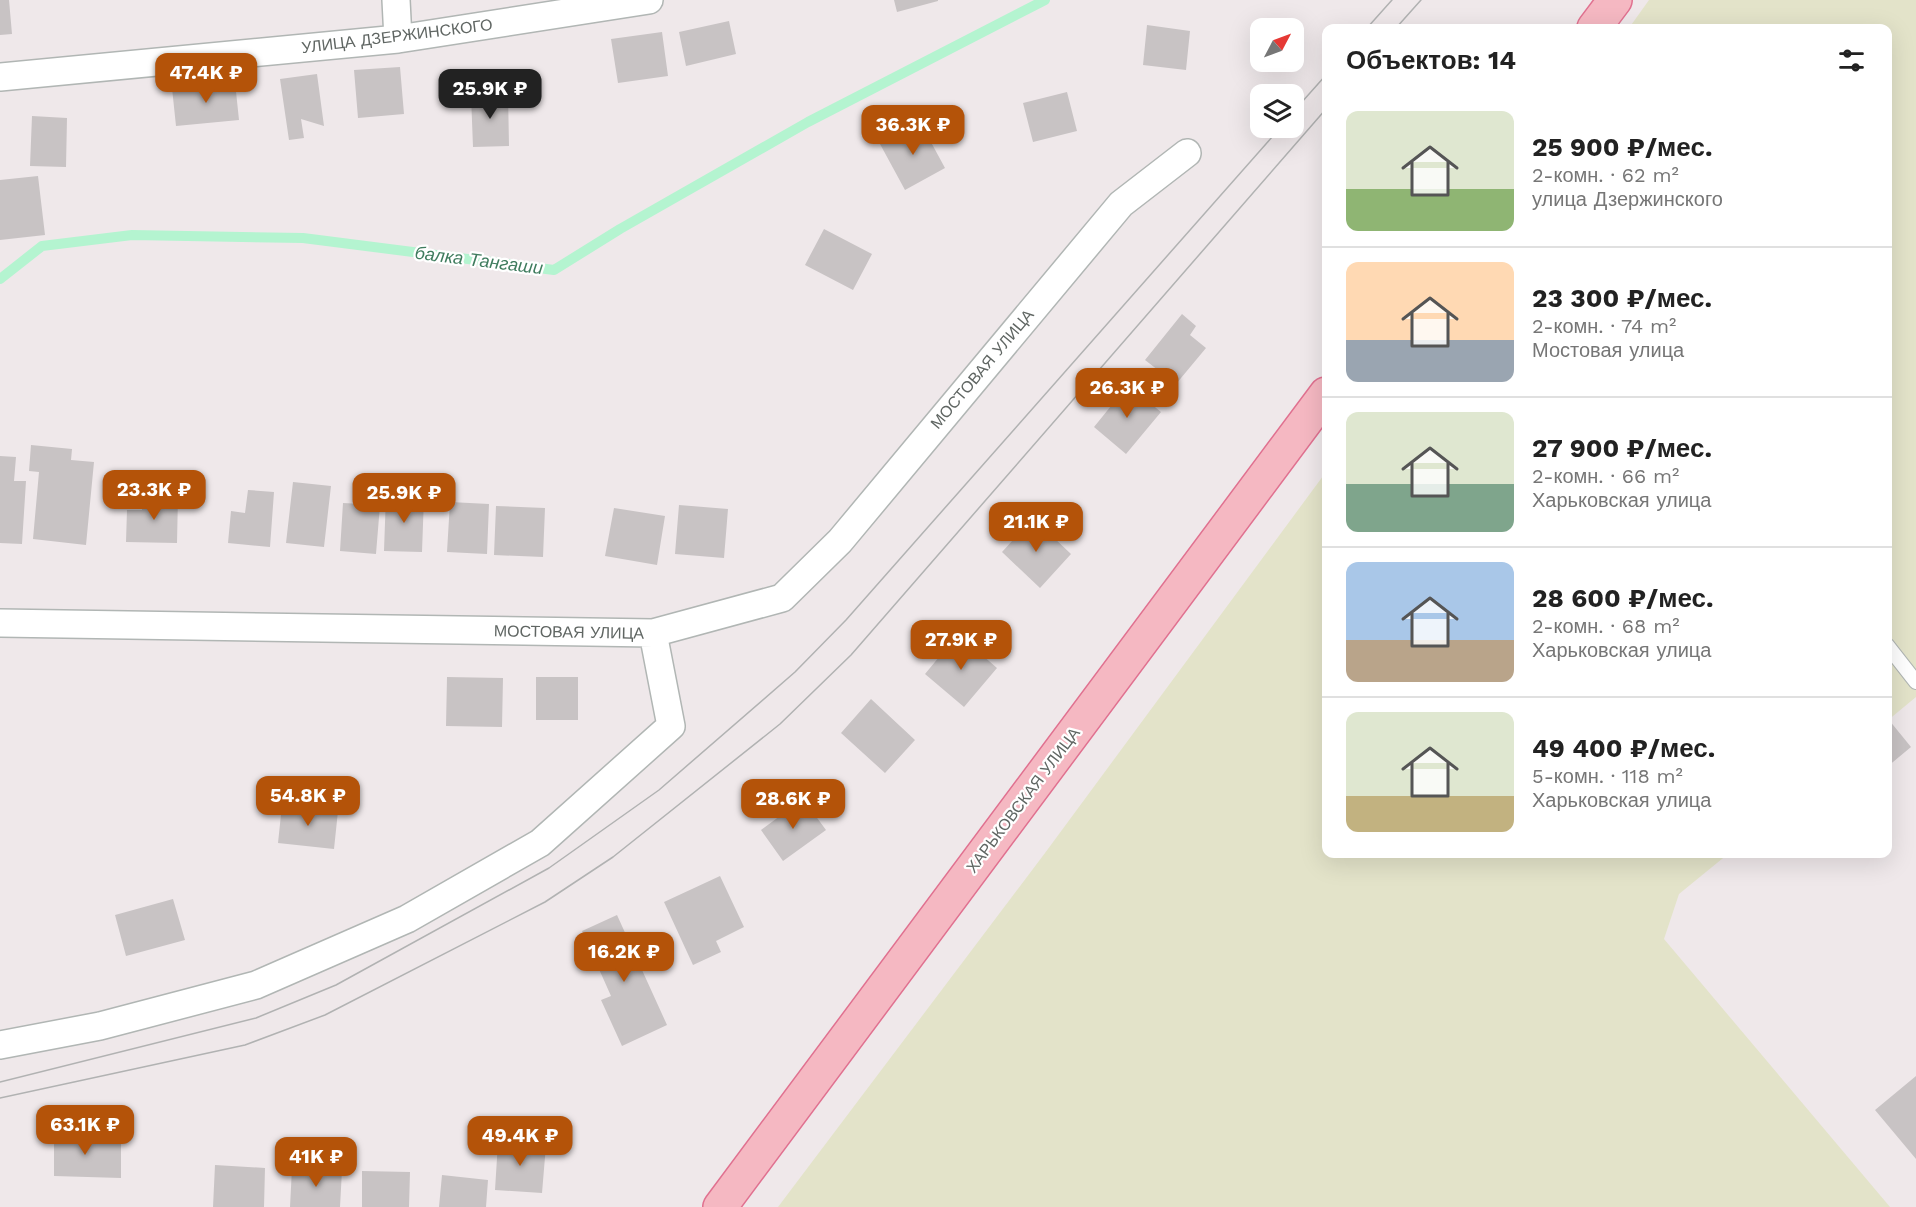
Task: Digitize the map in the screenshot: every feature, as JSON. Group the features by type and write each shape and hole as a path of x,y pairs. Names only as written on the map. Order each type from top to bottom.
{"main road":[{"path":"1597,24 1615,0"},
{"name":"ХАРЬКОВСКАЯ УЛИЦА","path":"720,1207 1322,399"}],"street":[{"path":"396,0 398,39"},
{"name":"УЛИЦА ДЗЕРЖИНСКОГО","path":"0,77 398,39 649,0"},
{"name":"МОСТОВАЯ УЛИЦА","path":"0,623 653,633 782,598 840,541 1121,204 1187,153"},
{"path":"0,1045 100,1026 256,985 407,920 540,843 671,726 653,633"}],"lane":[{"path":"1892,651 1916,682"}],"green space":[{"path":"1649,0 1916,0 1916,697 1892,717 1892,24 1632,24"},
{"path":"1322,477 1322,858 1723,858 1679,894 1664,939 1890,1207 778,1207 1045,853"}],"building":[{"path":"0,0 9,0 12,34 0,35"},
{"path":"894,0 938,0 938,1 897,12"},
{"path":"729,21 736,54 686,66 679,32"},
{"path":"1147,25 1190,31 1186,70 1143,65"},
{"path":"662,32 668,76 618,83 611,39"},
{"path":"400,67 404,114 358,118 354,70"},
{"path":"317,74 324,126 301,119 304,138 289,140 280,79"},
{"path":"235,82 239,120 176,126 172,88"},
{"path":"1067,92 1077,131 1033,142 1023,103"},
{"path":"508,93 509,146 473,147 471,95"},
{"path":"32,116 67,118 66,167 30,166"},
{"path":"920,122 945,168 905,190 880,144"},
{"path":"38,176 45,235 0,240 0,180"},
{"path":"824,229 872,254 853,290 805,265"},
{"path":"1182,314 1196,326 1190,335 1206,348 1176,384 1145,360"},
{"path":"1128,385 1161,412 1126,454 1094,427"},
{"path":"31,445 72,449 71,460 94,462 86,545 33,539 39,472 29,471"},
{"path":"0,456 16,457 14,481 26,481 22,544 0,543"},
{"path":"293,482 331,486 324,547 286,543"},
{"path":"248,490 274,492 270,547 228,543 231,511 245,513"},
{"path":"142,495 178,496 177,543 126,542 127,510 142,510"},
{"path":"386,495 424,497 422,552 384,551"},
{"path":"450,502 489,504 487,554 447,552"},
{"path":"343,503 380,505 376,554 340,551"},
{"path":"679,505 728,509 724,558 675,554"},
{"path":"496,506 545,508 543,557 494,555"},
{"path":"614,508 665,516 657,565 605,556"},
{"path":"1033,518 1071,554 1040,588 1002,552"},
{"path":"958,634 997,668 964,707 925,674"},
{"path":"447,677 503,678 502,727 446,726"},
{"path":"536,677 578,677 578,720 536,720"},
{"path":"871,699 915,740 885,773 841,733"},
{"path":"1892,724 1911,747 1892,763"},
{"path":"803,799 826,830 783,861 761,830"},
{"path":"282,805 338,811 334,849 278,843"},
{"path":"720,876 744,927 716,941 721,952 693,965 664,902"},
{"path":"173,899 185,940 126,956 115,915"},
{"path":"617,915 667,1025 622,1046 601,1000 611,996 582,931"},
{"path":"1916,1076 1916,1159 1875,1110"},
{"path":"54,1129 86,1129 86,1142 121,1143 121,1178 54,1176"},
{"path":"498,1142 546,1145 542,1193 495,1190"},
{"path":"215,1165 265,1168 264,1207 213,1207"},
{"path":"292,1168 342,1170 340,1207 290,1207"},
{"path":"362,1171 410,1172 409,1207 362,1207"},
{"path":"442,1175 488,1180 486,1207 439,1207"}],"waterway":[{"name":"балка Тангаши","path":"0,279 42,246 132,235 303,238 554,270 620,229 808,122 1045,0"}],"tram line":[{"path":"1371,24 1392,0"},
{"path":"1400,24 1421,0"},
{"path":"1304,100 1322,79"},
{"path":"0,1098 245,1045 325,1015 545,902 613,857 780,724 851,655 1322,114"},
{"path":"0,1082 256,1018 336,985 549,868 659,790 795,672 846,620 1271,138"}]}
